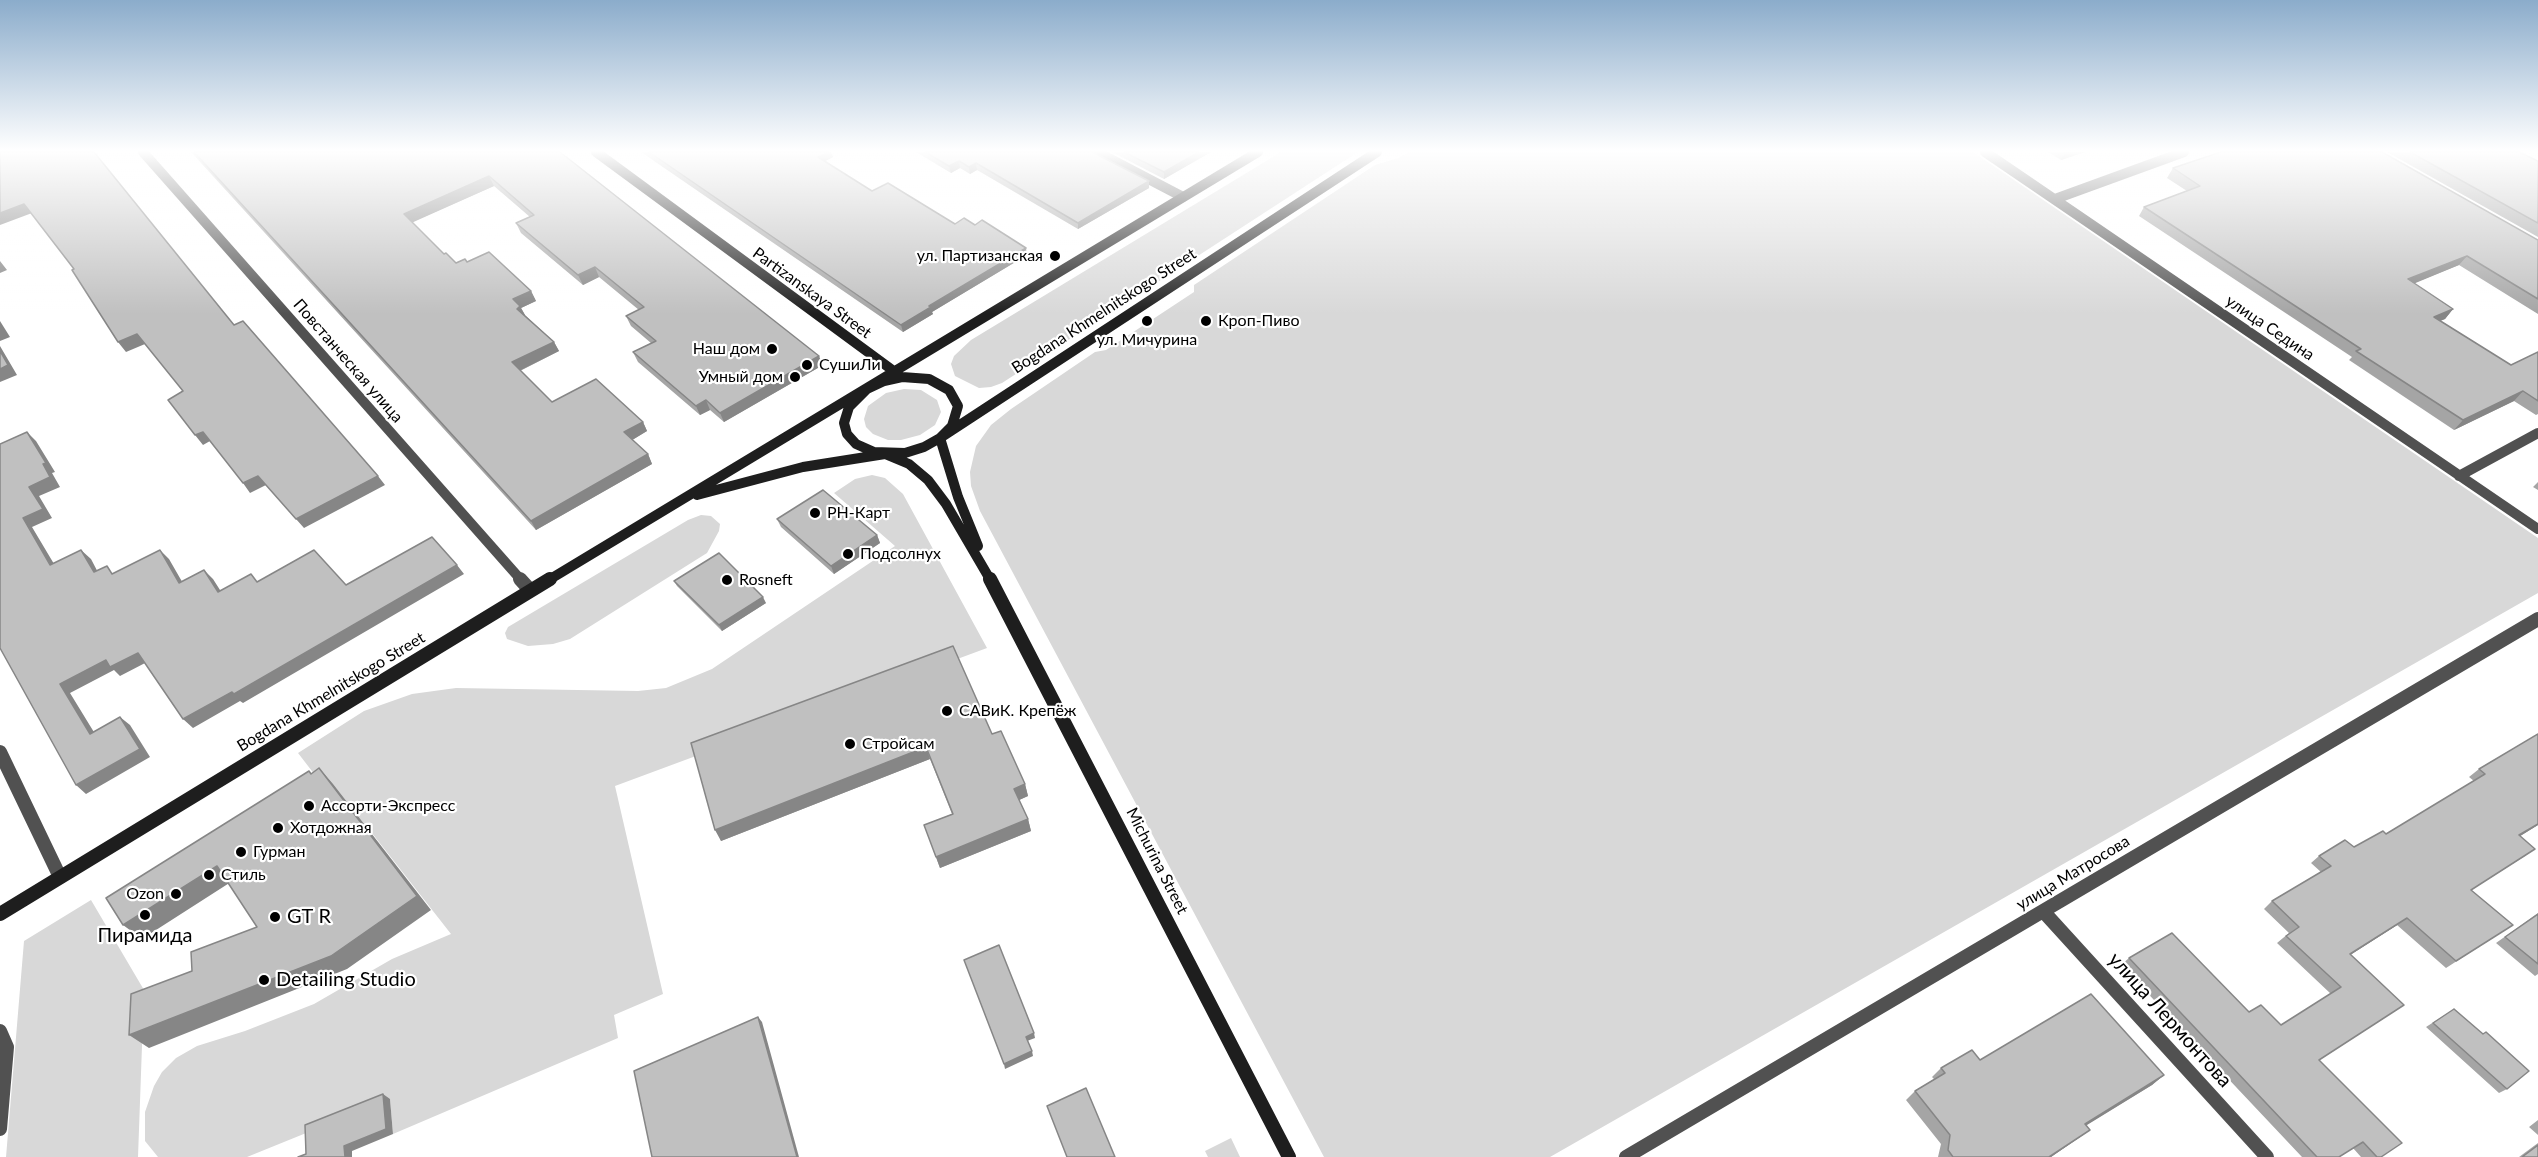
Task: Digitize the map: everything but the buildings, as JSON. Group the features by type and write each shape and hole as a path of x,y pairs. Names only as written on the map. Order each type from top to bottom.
{"main road":[{"name":"Partizanskaya Street","path":"669,206 895,372"},
{"name":"Bogdana Khmelnitskogo Street","path":"0,914 530,590 1167,206"},
{"name":"Bogdana Khmelnitskogo Street","path":"940,438 1294,206"},
{"path":"902,377 921,377 950,390 957,401 957,414 952,426 940,438 914,451 885,454 860,446 846,430 844,419 849,406 867,389 884,381 902,377"},
{"name":"Michurina Street","path":"940,438 958,497 993,583"},
{"name":"Bogdana Khmelnitskogo Street","path":"682,500 803,467 885,454"},
{"name":"Michurina Street","path":"885,454 909,464 928,480 946,504 993,583 1288,1157"}],"street":[{"name":"Повстанческая улица","path":"191,206 530,590"},
{"name":"улица Седина","path":"2065,206 2538,530"},
{"path":"2459,476 2538,433"},
{"name":"улица Матросова","path":"1626,1157 2538,619"},
{"path":"0,752 60,877"},
{"name":"улица Лермонтова","path":"2043,911 2267,1157"},
{"path":"0,1031 7,1047 0,1129"}],"shaded area":[{"path":"1192,206 1275,206 1002,383 979,388 955,376 951,364 954,356 971,340"},
{"path":"1313,206 2052,206 2538,538 2538,593 1550,1157 1324,1157 980,511 971,486 970,472 976,446 991,425 1095,352 1106,350 1194,292 1194,285"},
{"path":"904,389 921,390 937,400 941,412 935,425 920,435 901,440 888,440 873,434 866,427 864,419 868,406 886,393"},
{"path":"872,475 885,478 903,494 987,648 615,786 663,994 614,1015 618,1038 393,1134 390,1099 247,1157 158,1157 145,1141 145,1112 154,1086 162,1072 176,1058 197,1046 245,1031 314,1004 392,959 451,934 368,828 342,810 298,753 364,711 412,694 456,688 638,691 666,688 712,669 895,546 834,493 855,479"},
{"path":"701,515 711,516 720,524 719,531 707,553 570,639 553,644 528,646 507,639 505,633 508,627 688,520"},
{"path":"91,900 144,990 138,1157 6,1157 24,941"},
{"path":"1231,1138 1240,1157 1208,1157 1205,1151"}],"place":[{"name":"ул. Партизанская","path":"1055,256"},
{"name":"ул. Мичурина","path":"1147,321"},
{"name":"Кроп-Пиво","path":"1206,321"},
{"name":"Наш дом","path":"772,349"},
{"name":"СушиЛи","path":"807,365"},
{"name":"Умный дом","path":"795,377"},
{"name":"РН-Карт","path":"815,513"},
{"name":"Подсолнух","path":"848,554"},
{"name":"Rosneft","path":"727,580"},
{"name":"САВиК. Крепёж","path":"947,711"},
{"name":"Стройсам","path":"850,744"},
{"name":"Ассорти-Экспресс","path":"309,806"},
{"name":"Хотдожная","path":"278,828"},
{"name":"Гурман","path":"241,852"},
{"name":"Стиль","path":"209,875"},
{"name":"Ozon","path":"176,894"},
{"name":"Пирамида","path":"145,915"},
{"name":"GT R","path":"275,917"},
{"name":"Detailing Studio","path":"264,980"}]}
